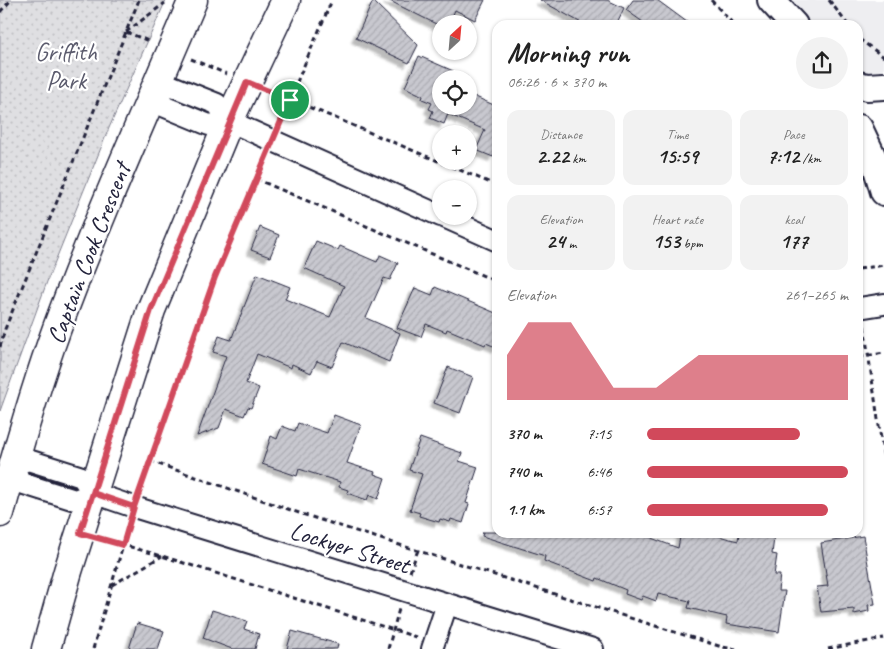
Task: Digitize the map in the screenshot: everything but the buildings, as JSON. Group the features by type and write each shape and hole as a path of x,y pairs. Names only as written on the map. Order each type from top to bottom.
{"main road":[{"name":"Captain Cook Crescent","path":"0,512 57,329 112,190 193,0"},
{"path":"46,649 80,533 151,310 229,122 286,0"}],"street":[{"path":"771,0 789,20"},
{"path":"863,86 884,86"},
{"path":"156,87 163,106 209,125 229,122 432,212"},
{"path":"863,136 875,162 884,192"},
{"path":"462,225 492,238"},
{"path":"863,307 884,304"},
{"path":"13,466 21,483 75,500 93,493"},
{"name":"Lockyer Street","path":"93,493 592,649"},
{"path":"433,646 447,604"}],"path":[{"path":"0,12 11,0"},
{"path":"0,347 5,330 139,0"},
{"path":"126,32 164,4 166,0"},
{"path":"93,649 134,507 215,277 332,0"},
{"path":"711,0 729,20"},
{"path":"829,0 844,20"},
{"path":"126,32 492,184"},
{"path":"863,42 884,57"},
{"path":"256,179 492,279"},
{"path":"863,268 884,265"},
{"path":"863,324 884,459"},
{"path":"863,357 884,353"},
{"path":"150,460 302,514 722,647 736,649"},
{"path":"80,533 162,556 393,628 433,646"},
{"path":"111,586 162,556"},
{"path":"828,649 884,638"}],"shaded area":[{"path":"791,0 884,0 884,70 863,71 863,20 808,20"}],"green space":[{"name":"Griffith Park","path":"0,0 166,0 109,128 48,279 0,411"}],"route":[{"path":"290,100 215,277 134,507 93,493 80,533 123,545 134,507 93,493 151,310 247,82 290,100"}]}
